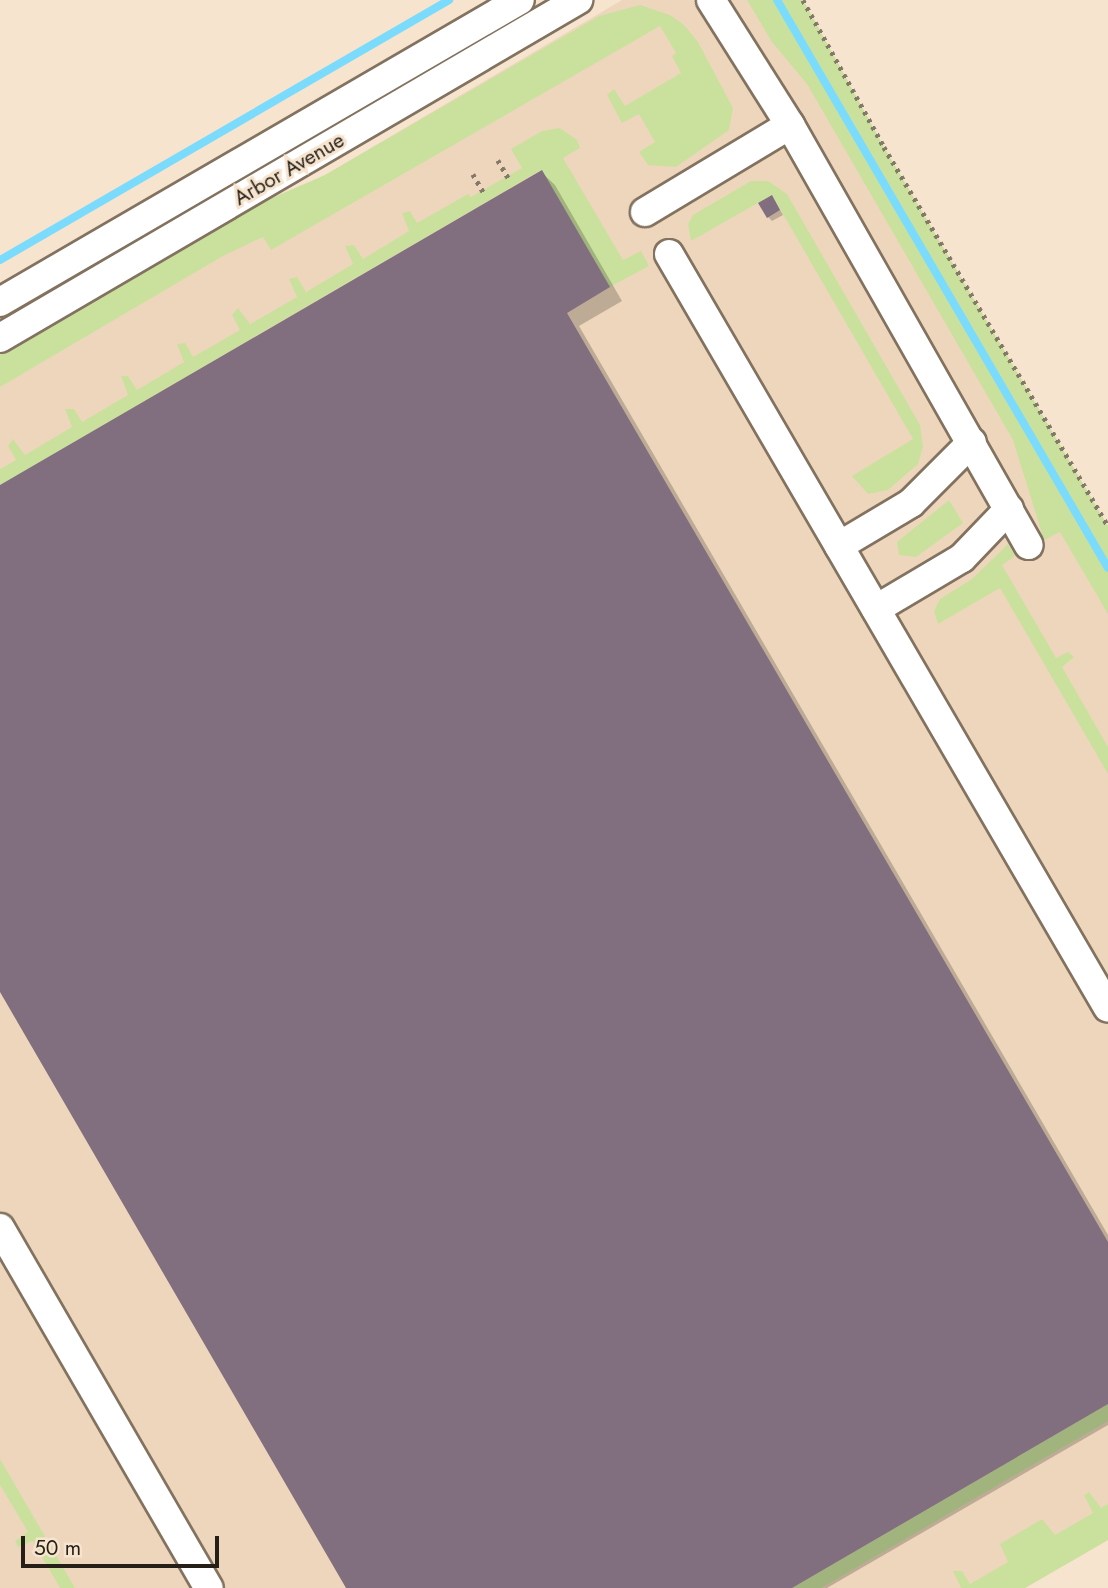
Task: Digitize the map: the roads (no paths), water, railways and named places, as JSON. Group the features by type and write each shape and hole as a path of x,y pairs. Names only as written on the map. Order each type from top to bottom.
{"street":[{"path":"0,302 520,0"},
{"name":"Arbor Avenue","path":"0,338 578,0"},
{"path":"711,0 790,125 1029,545"},
{"path":"645,212 790,125"},
{"path":"669,254 1108,1008"},
{"path":"839,546 911,503 972,442"},
{"path":"876,609 962,558 1009,509"},
{"path":"0,1228 209,1588"}],"waterway":[{"path":"0,260 449,0"},
{"path":"777,0 1108,568"}]}
